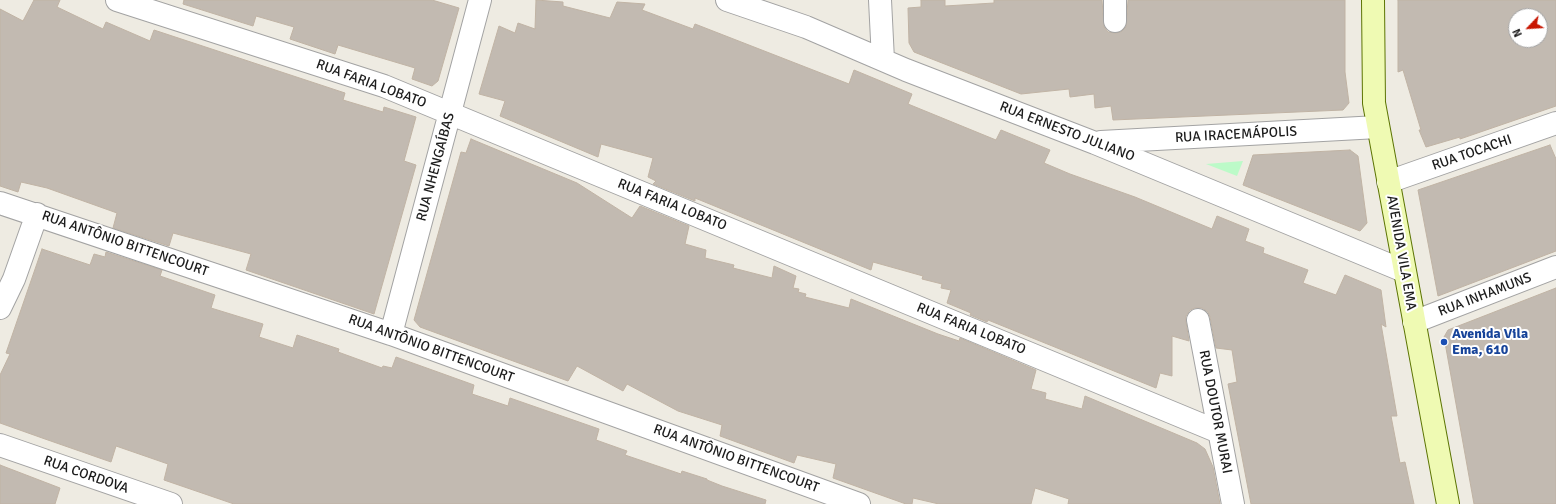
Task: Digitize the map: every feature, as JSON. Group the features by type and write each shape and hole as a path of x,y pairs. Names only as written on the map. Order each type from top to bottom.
{"main road":[{"name":"AVENIDA VILA EMA","path":"1373,0 1374,103 1448,504"}],"street":[{"name":"RUA FARIA LOBATO","path":"117,0 384,86 1219,432"},
{"name":"RUA NHENGAÍBAS","path":"391,334 451,114 480,0"},
{"name":"RUA ERNESTO JULIANO","path":"727,0 806,27 883,60 1095,143 1404,271"},
{"path":"880,0 883,60"},
{"path":"1115,0 1115,21"},
{"name":"RUA TOCACHI","path":"1388,182 1556,123"},
{"name":"RUA IRACEMÁPOLIS","path":"1095,143 1378,127"},
{"name":"RUA ANTÔNIO BITTENCOURT","path":"0,203 37,214 391,334 859,504"},
{"path":"0,308 14,279 37,214"},
{"name":"RUA INHAMUNS","path":"1414,322 1556,267"},
{"name":"RUA DOUTOR MURAI","path":"1198,320 1233,504"},
{"name":"RUA CORDOVA","path":"0,445 171,504"}],"green space":[{"path":"1243,161 1237,176 1206,164"}],"building":[{"path":"34,0 60,0 57,7 103,29 106,22 150,41 154,30 345,93 343,100 383,112 384,107 416,117 404,161 416,165 374,314 246,270 251,254 173,233 169,246 113,228 117,213 47,188 21,182 18,192 0,186 0,9 23,21"},
{"path":"184,0 432,0 459,8 438,81 432,86 412,79 415,68 338,45 335,54 290,39 294,27 256,16 253,26 183,4"},
{"path":"536,0 563,2 563,6 610,18 617,2 645,4 642,10 693,29 695,24 849,84 854,70 912,94 908,104 996,140 1001,130 1050,150 1044,163 1070,174 1135,197 1212,229 1217,216 1249,229 1245,241 1264,248 1263,253 1308,270 1303,283 1336,295 1345,275 1381,290 1386,327 1381,324 1397,416 1391,416 1400,463 1405,462 1414,504 1251,504 1228,384 1237,382 1232,350 1216,348 1210,317 1208,312 1202,308 1190,310 1186,316 1189,341 1172,336 1172,376 1160,373 1156,388 988,320 987,322 970,315 971,313 947,303 951,290 941,288 942,284 922,279 923,276 873,262 871,270 695,198 695,201 653,184 656,181 648,177 653,158 601,144 598,157 500,116 505,101 479,94 499,26 515,33 518,23 535,29"},
{"path":"921,0 945,0 945,6 994,3 994,0 1102,0 1104,27 1108,32 1115,33 1121,32 1126,27 1128,0 1345,0 1345,72 1349,103 1343,110 1113,120 1111,106 1095,108 1094,94 1070,97 1069,89 1021,94 914,52 909,43 908,8 921,7"},
{"path":"1398,0 1556,0 1556,106 1460,139 1460,137 1426,147 1419,130 1421,130 1403,70 1398,72"},
{"path":"471,139 577,183 632,218 640,206 689,226 685,244 706,250 705,258 734,265 733,268 772,278 774,266 796,276 793,288 799,289 798,292 806,294 805,297 849,308 851,299 938,334 959,341 960,338 1036,370 1031,389 1046,393 1045,399 1082,409 1085,396 1197,443 1205,449 1213,467 1220,504 1068,504 1069,499 1035,488 1031,504 939,504 913,498 912,504 906,504 833,478 836,464 797,455 794,463 720,436 722,425 678,411 627,384 623,391 577,366 568,381 420,327 414,320 461,152 466,153"},
{"path":"1550,145 1556,159 1556,251 1438,296 1418,190"},
{"path":"1350,150 1358,156 1367,223 1360,231 1243,185 1253,155"},
{"path":"42,249 90,265 94,254 105,257 106,252 162,270 160,276 215,295 211,308 263,324 259,337 293,348 297,335 339,349 338,352 382,368 383,366 392,368 396,357 474,385 472,394 508,406 510,398 599,429 596,440 627,451 625,455 681,474 682,471 707,479 722,486 766,500 765,504 234,504 164,480 168,464 116,446 111,462 45,439 0,423 0,375 10,354 6,353"},
{"path":"1556,288 1556,504 1474,504 1444,337 1448,330"},
{"path":"0,465 60,488 55,504 0,504"}],"place":[{"name":"Avenida Vila Ema, 610","path":"1444,342"}]}
